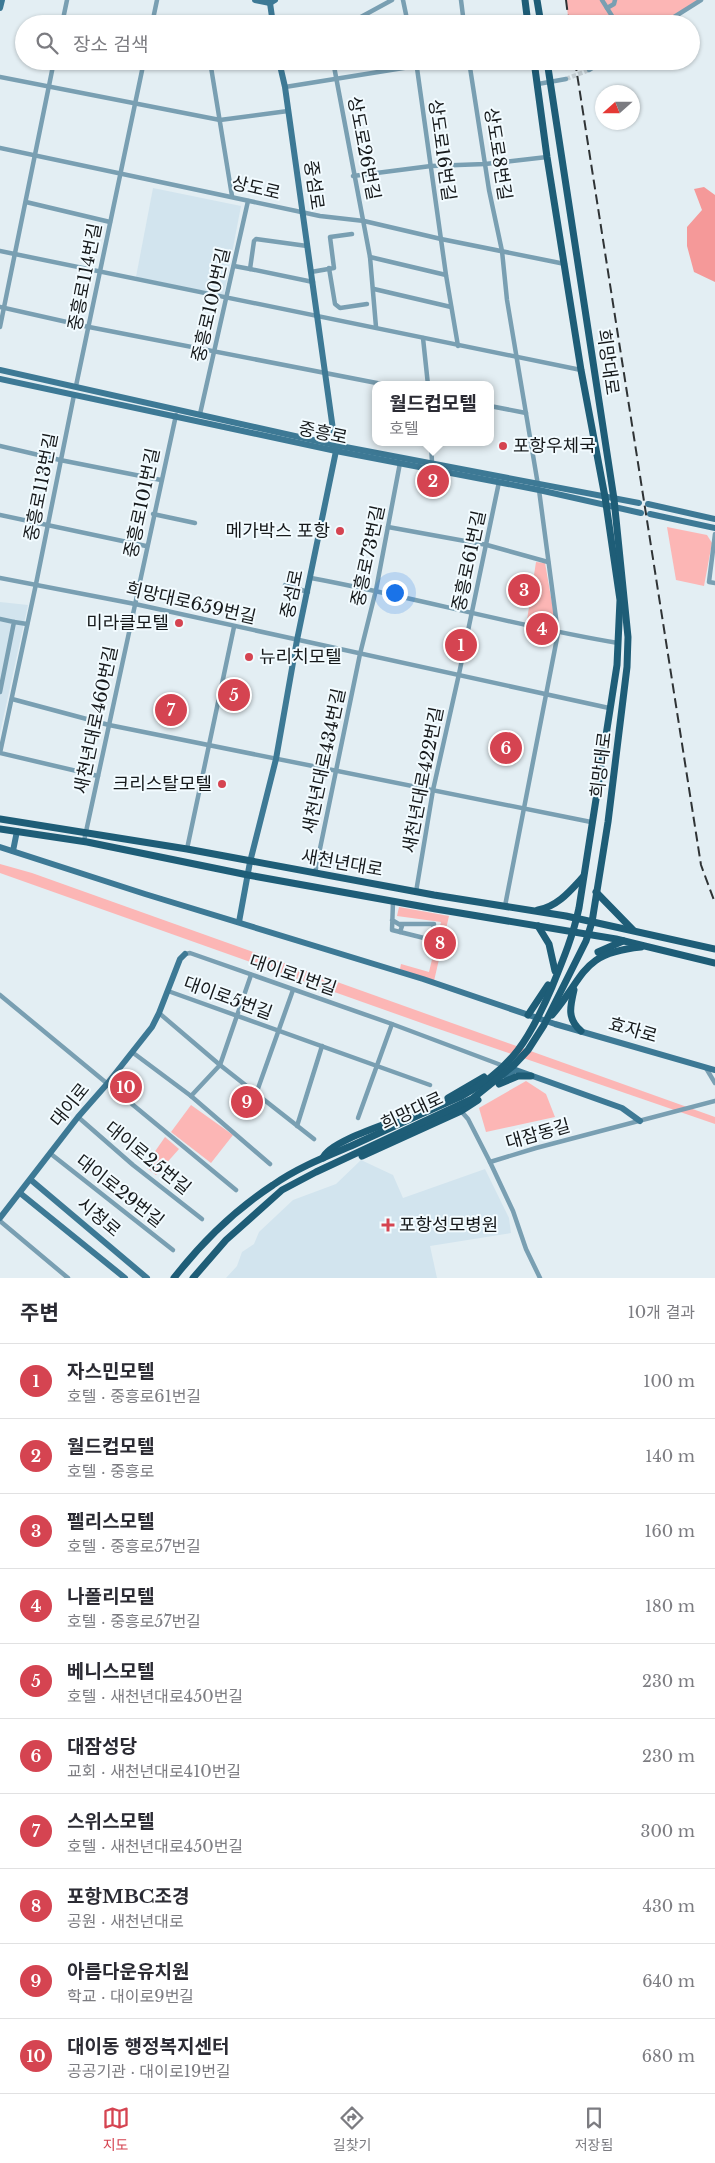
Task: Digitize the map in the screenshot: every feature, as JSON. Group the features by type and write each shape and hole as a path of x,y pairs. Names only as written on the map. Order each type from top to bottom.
{"main road":[{"path":"0,8 2,0"},
{"path":"255,0 271,1 272,15"},
{"path":"525,0 527,15"},
{"path":"537,0 540,15"},
{"name":"중섬로","path":"248,875 276,759 297,640 336,448 281,70"},
{"name":"희망대로","path":"174,1278 196,1249 248,1203 273,1185 323,1158 478,1091 503,1068 534,1028 570,946 577,919 609,708 618,665 620,600 605,497 581,370 547,157 536,70"},
{"name":"희망대로","path":"193,1278 226,1240 282,1190 478,1091 513,1066 528,1050 588,937 608,822 627,667 628,637 626,602 614,503 549,70"},
{"name":"중흥로","path":"0,370 200,414 400,463 499,482 605,497 614,503 641,513"},
{"name":"중흥로","path":"0,379 175,417 336,448 432,464 539,488 606,506 614,503 639,503"},
{"path":"648,504 715,519"},
{"path":"650,514 715,528"},
{"name":"새천년대로","path":"0,818 187,849 315,874 533,911 634,930 715,948"},
{"name":"새천년대로","path":"0,828 84,842 393,902 538,926 588,937 624,941 715,963"},
{"path":"13,851 17,831"},
{"path":"0,847 423,979 528,1015 543,1022 570,992 584,970 597,958 614,950 646,946"},
{"path":"239,922 248,875"},
{"path":"533,911 546,908 562,899 583,877"},
{"path":"596,892 634,930"},
{"path":"538,926 549,944 555,971"},
{"path":"528,1015 542,996 573,934"},
{"path":"581,1031 574,1025 570,1011 588,937"},
{"path":"579,969 598,952 624,941"},
{"name":"대이로","path":"0,1220 78,1117 152,1027 180,959 185,954"},
{"name":"효자로","path":"543,1022 581,1031 715,1070"},
{"path":"323,1158 328,1150 368,1131 436,1104 507,1062 513,1066 513,1069 622,1108 640,1121"},
{"path":"500,1067 500,1072 506,1076"},
{"path":"326,1167 339,1166 461,1111 499,1084 513,1069"},
{"path":"499,1084 518,1076 531,1076"},
{"name":"시청로","path":"31,1180 147,1278"},
{"name":"시청로","path":"20,1193 125,1278"}],"street":[{"path":"64,15 67,0"},
{"path":"154,15 157,0"},
{"path":"364,15 392,0"},
{"path":"403,0 406,15"},
{"path":"461,0 463,15"},
{"path":"602,0 611,15"},
{"path":"607,8 614,4 615,0"},
{"path":"677,15 701,0"},
{"path":"0,327 2,308 26,202 52,70"},
{"name":"중흥로114번길","path":"76,386 142,70"},
{"path":"212,70 232,196"},
{"name":"상도로26번길","path":"334,70 353,176 364,221 370,257 376,327"},
{"name":"상도로26번길","path":"336,79 384,70"},
{"name":"상도로16번길","path":"417,70 458,346"},
{"name":"상도로8번길","path":"470,70 502,251 507,300 539,488 558,633 505,906"},
{"path":"0,77 220,120 288,111"},
{"path":"285,87 336,79"},
{"path":"538,84 566,79"},
{"name":"상도로","path":"0,148 36,154 320,216 364,221 441,240 565,264"},
{"path":"353,176 431,166 486,164 547,157"},
{"name":"중흥로100번길","path":"200,414 248,201"},
{"path":"26,202 110,222"},
{"path":"311,272 334,268 330,237 352,234"},
{"path":"250,269 254,241 256,239 307,246"},
{"path":"0,251 581,370"},
{"path":"370,257 446,275"},
{"path":"234,266 312,282"},
{"path":"329,268 335,304 340,308 367,304"},
{"path":"374,289 451,307"},
{"path":"2,308 89,327 372,382"},
{"path":"423,338 428,381"},
{"name":"중흥로113번길","path":"0,753 74,396"},
{"path":"494,407 526,413"},
{"name":"중흥로101번길","path":"135,604 153,514 178,409"},
{"path":"0,446 161,480"},
{"path":"431,446 432,464"},
{"name":"중흥로73번길","path":"360,654 376,590 400,463"},
{"name":"중흥로61번길","path":"459,674 499,482"},
{"path":"0,514 146,546"},
{"path":"153,514 196,523"},
{"path":"388,527 487,545 548,562"},
{"path":"715,534 709,582 715,583"},
{"name":"희망대로659번길","path":"0,578 135,604 234,627 459,674 547,696 609,708"},
{"path":"311,578 376,590 558,633 618,643"},
{"path":"285,584 308,592"},
{"name":"새천년대로460번길","path":"84,842 135,604"},
{"path":"0,619 27,624"},
{"path":"14,622 0,692 109,725 591,822"},
{"path":"187,849 234,627"},
{"name":"새천년대로434번길","path":"315,874 360,654"},
{"name":"새천년대로422번길","path":"416,892 433,790 459,674"},
{"path":"0,753 98,776"},
{"path":"392,920 400,924 434,924 432,940 392,930 392,920 393,902"},
{"path":"400,924 402,929 400,932"},
{"name":"대이로1번길","path":"185,954 190,953 392,1024 500,1067"},
{"path":"191,1096 220,1065 251,975"},
{"name":"대이로5번길","path":"256,1094 293,990"},
{"name":"대이로5번길","path":"168,991 430,1085"},
{"path":"0,995 236,1190"},
{"path":"159,1013 220,1065 314,1139"},
{"path":"358,1118 392,1024"},
{"path":"297,1126 322,1046"},
{"path":"132,1052 191,1096 270,1164"},
{"path":"706,1068 715,1082"},
{"name":"대잠동길","path":"540,1278 526,1250 513,1211 490,1162 536,1148 715,1102"},
{"path":"468,1118 471,1105"},
{"path":"461,1111 468,1118 490,1162"},
{"name":"대이로25번길","path":"78,1117 133,1165 202,1219"},
{"name":"대이로29번길","path":"51,1154 173,1250"},
{"path":"0,1220 68,1278"}],"shaded area":[{"path":"566,0 701,0 677,15 568,15"},
{"path":"704,187 715,195 715,282 694,272 687,246 687,227 702,210 694,189"},
{"path":"153,188 241,206 224,295 136,277"},
{"path":"667,527 707,535 712,543 704,586 676,580"},
{"path":"536,562 545,563 556,626 527,620"},
{"path":"0,602 28,605 0,733"},
{"path":"0,864 32,873 715,1117 715,1124 430,1026 0,873"},
{"path":"399,907 449,916 434,981 400,969 401,964 429,972 441,922 397,916"},
{"path":"526,1081 546,1094 555,1117 486,1132 479,1108"},
{"path":"191,1105 233,1135 211,1163 171,1132"},
{"path":"165,1137 179,1149 156,1175 147,1168 147,1163"},
{"name":"포항성모병원","path":"361,1160 393,1175 403,1198 485,1169 509,1218 511,1233 430,1246 437,1278 226,1278 237,1266 242,1252 254,1244 259,1232 293,1200 336,1184"}],"tunnel":[{"path":"566,79 589,70"}],"railway":[{"path":"566,0 568,15"},
{"path":"576,70 701,865 715,903"}],"place":[{"name":"포항우체국","path":"503,446"},
{"name":"월드컵모텔","path":"433,481"},
{"name":"메가박스 포항","path":"340,531"},
{"name":"펠리스모텔","path":"524,590"},
{"name":"미라클모텔","path":"179,623"},
{"name":"나폴리모텔","path":"542,629"},
{"name":"자스민모텔","path":"461,645"},
{"name":"뉴리치모텔","path":"249,657"},
{"name":"베니스모텔","path":"234,695"},
{"name":"스위스모텔","path":"171,710"},
{"name":"대잠성당","path":"506,748"},
{"name":"크리스탈모텔","path":"222,784"},
{"name":"포항MBC조경","path":"440,943"},
{"name":"대이동 행정복지센터","path":"126,1087"},
{"name":"아름다운유치원","path":"247,1102"},
{"name":"포항성모병원","path":"388,1225"}]}
